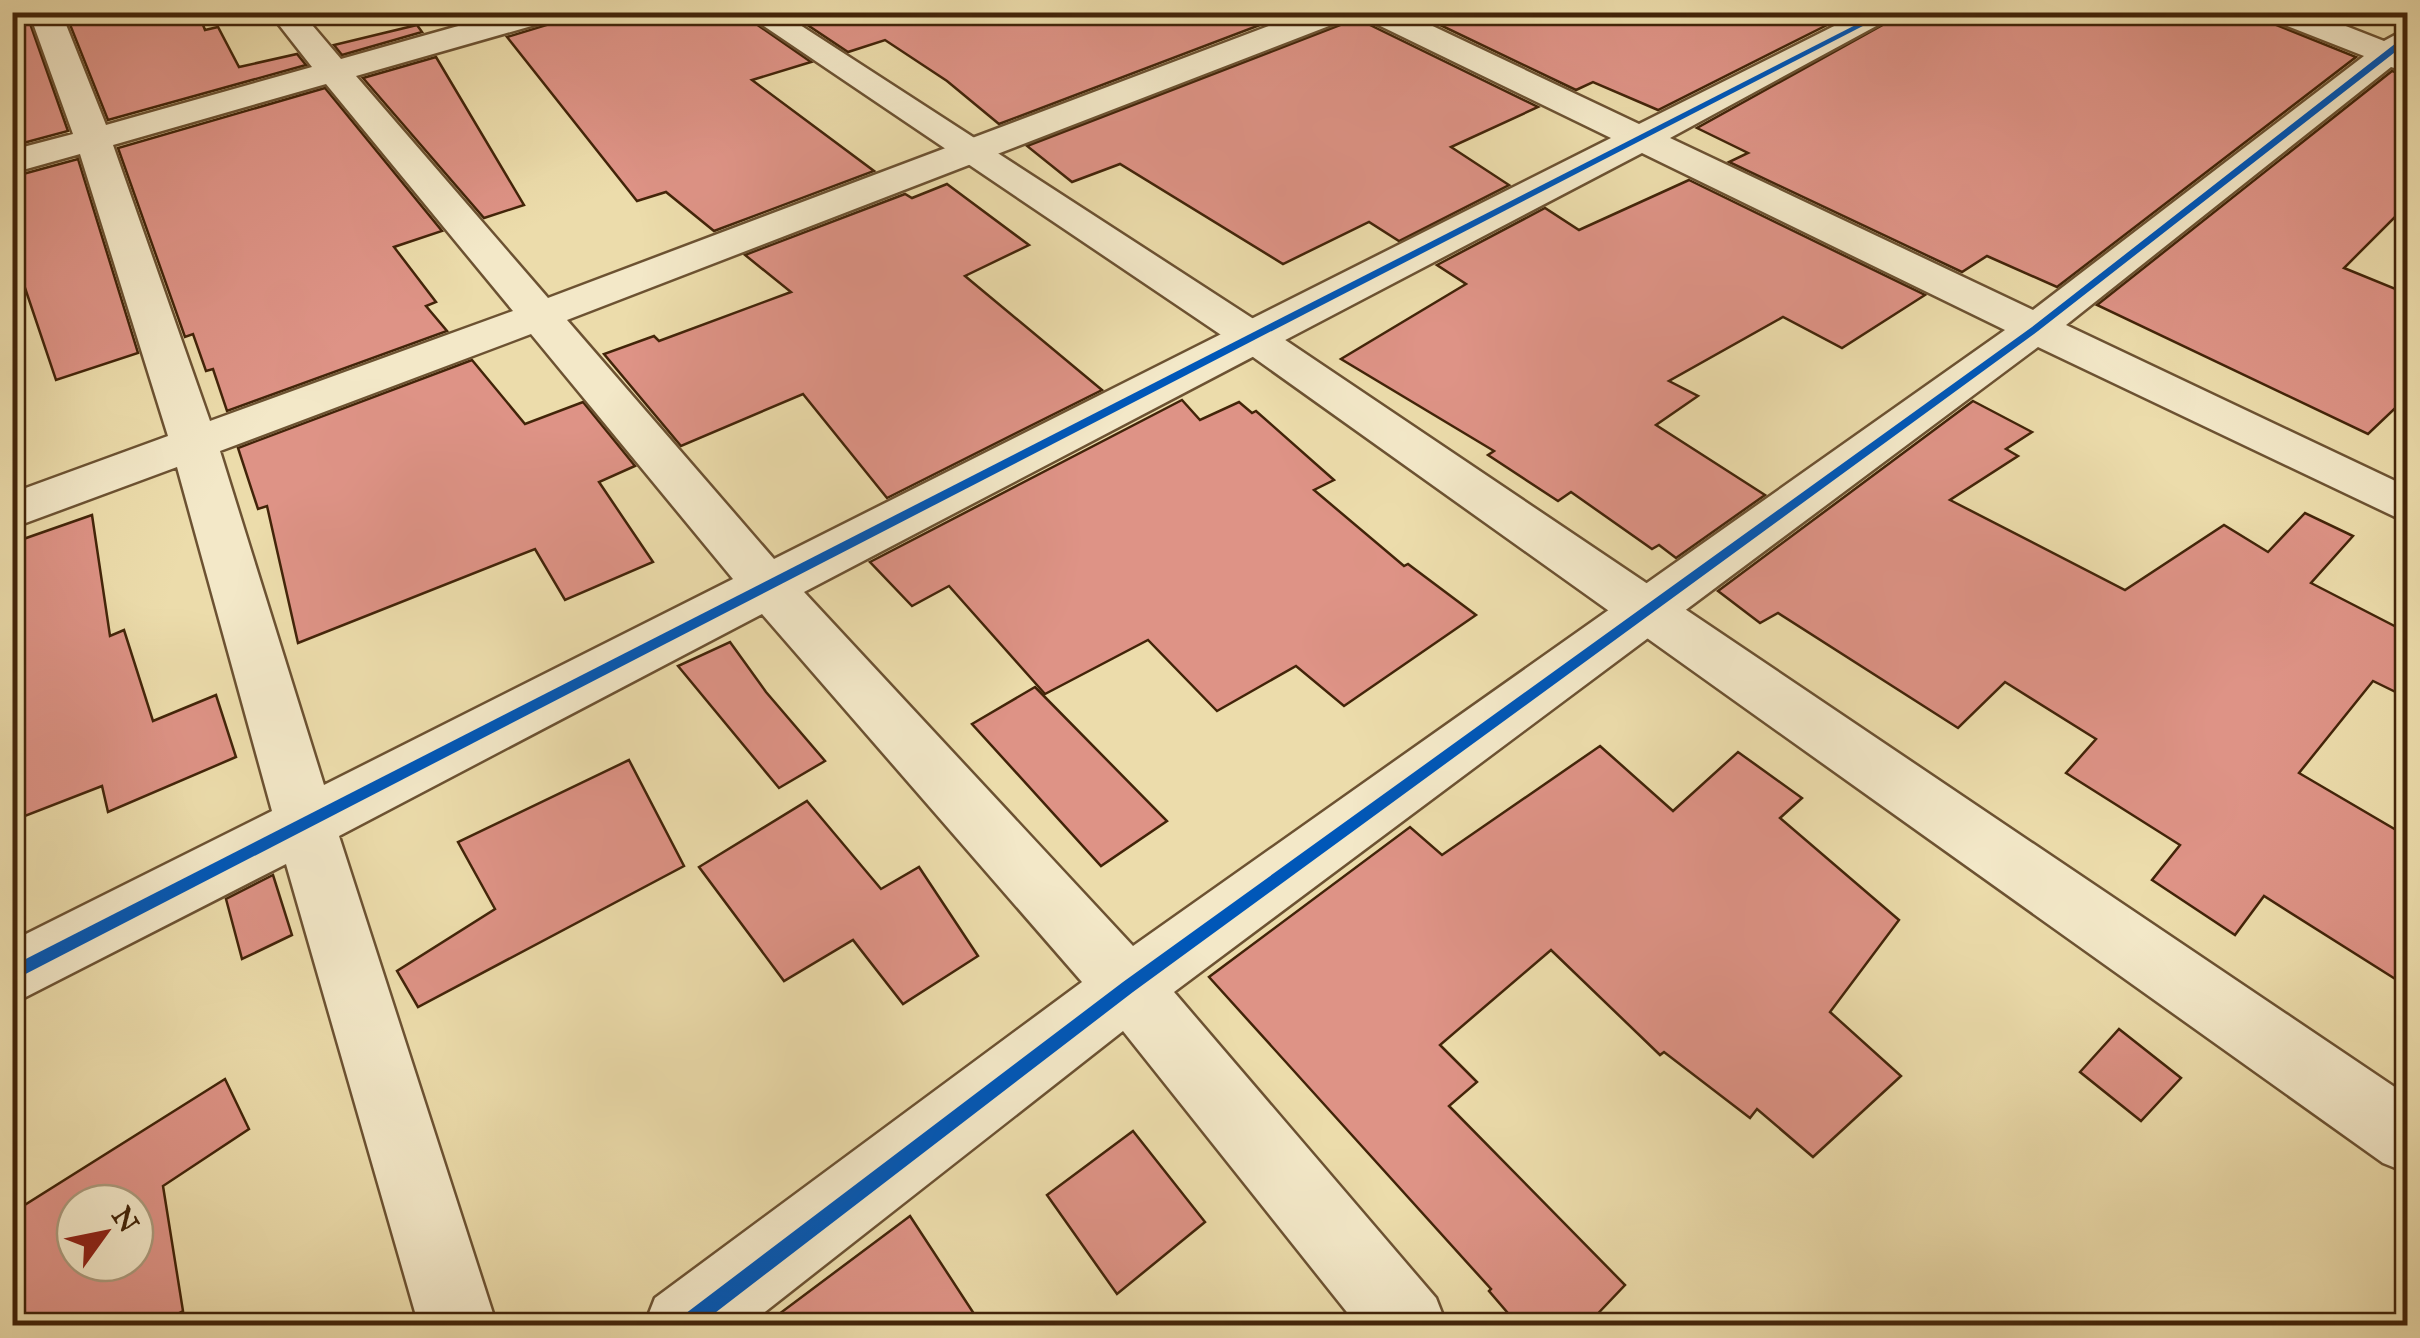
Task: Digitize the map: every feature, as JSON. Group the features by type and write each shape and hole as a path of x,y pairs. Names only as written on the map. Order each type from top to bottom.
{"street":[{"path":"45,12 95,139 197,443 305,822 458,1326"},
{"path":"284,12 338,71 769,588 1128,987 1408,1326"},
{"path":"12,162 546,12"},
{"path":"758,12 966,153 1254,338 2408,1138"},
{"path":"12,511 543,315 1336,12"},
{"path":"1377,12 2408,507"},
{"path":"12,974 1887,12"},
{"path":"2280,12 2401,51"},
{"path":"683,1326 1128,987 1652,611 2036,328 2401,51"}],"building":[{"path":"12,12 26,12 68,131 12,146"},
{"path":"65,12 198,12 205,30 218,27 239,67 297,54 306,65 108,120"},
{"path":"589,12 739,12 811,62 752,80 874,171 714,231 666,192 637,201 507,37"},
{"path":"788,12 1294,12 999,124 947,81 885,40 848,52"},
{"path":"1354,12 1364,22 1538,107 1451,147 1509,185 1399,241 1369,222 1283,264 1120,164 1072,182 1027,146 1348,22"},
{"path":"1413,12 1853,12 1658,110 1593,82 1576,90"},
{"path":"1906,12 2244,12 2356,57 2057,287 1987,256 1962,272 1729,162 1748,153 1697,128"},
{"path":"417,25 422,32 342,55 334,45"},
{"path":"436,57 524,205 484,218 363,78"},
{"path":"2392,71 2408,76 2408,204 2344,268 2408,294 2408,396 2368,434 2097,305"},
{"path":"325,88 442,231 394,247 436,302 426,306 447,331 227,411 213,369 206,371 193,334 185,337 118,148"},
{"path":"78,159 138,353 56,380 22,279 12,281 12,177"},
{"path":"1689,180 1925,295 1842,348 1783,317 1669,381 1698,396 1656,425 1765,495 1676,558 1659,545 1652,549 1571,492 1558,501 1488,455 1494,451 1341,359 1466,284 1437,265 1545,208 1579,230"},
{"path":"947,184 1029,245 965,276 1102,390 887,498 803,394 681,446 604,354 654,336 659,341 791,292 745,255 905,194 912,198"},
{"path":"472,360 525,424 583,402 635,466 599,482 653,562 565,600 535,549 298,643 267,506 258,509 238,448"},
{"path":"1182,400 1200,420 1239,402 1252,413 1256,411 1334,480 1314,490 1404,566 1408,564 1476,615 1344,706 1296,666 1217,711 1148,640 1045,694 949,586 912,606 870,562"},
{"path":"1973,401 2032,432 2006,449 2018,456 1950,500 2125,590 2224,525 2268,552 2305,513 2353,536 2311,583 2408,633 2408,698 2373,681 2299,773 2408,837 2408,987 2264,896 2235,935 2152,880 2180,845 2066,773 2096,739 2005,682 1958,728 1778,613 1760,623 1718,591"},
{"path":"92,515 110,636 124,630 153,721 216,695 236,757 108,812 102,786 12,821 12,543"},
{"path":"730,642 766,692 825,761 779,788 678,666"},
{"path":"1035,687 1167,821 1101,866 972,724"},
{"path":"1600,746 1673,811 1738,752 1802,798 1780,818 1899,920 1830,1012 1901,1076 1813,1157 1757,1109 1750,1118 1664,1052 1660,1055 1551,950 1440,1045 1477,1082 1449,1106 1625,1285 1586,1326 1519,1326 1491,1289 1209,977 1410,827 1442,855"},
{"path":"629,760 684,866 418,1007 397,971 495,909 458,842"},
{"path":"807,801 881,889 919,867 978,956 903,1004 853,940 784,981 699,867"},
{"path":"273,875 292,935 242,959 226,899"},
{"path":"2119,1029 2181,1078 2141,1121 2080,1072"},
{"path":"225,1079 249,1129 163,1186 183,1311 154,1326 12,1326 12,1213 55,1186 55,1283 155,1283 155,1183 60,1183"},
{"path":"1133,1131 1205,1222 1117,1294 1047,1195"},
{"path":"910,1216 982,1326 763,1326"}],"cycle path":[{"path":"12,974 1887,12"},
{"path":"683,1326 1128,987 2035,329 2408,38"}]}
